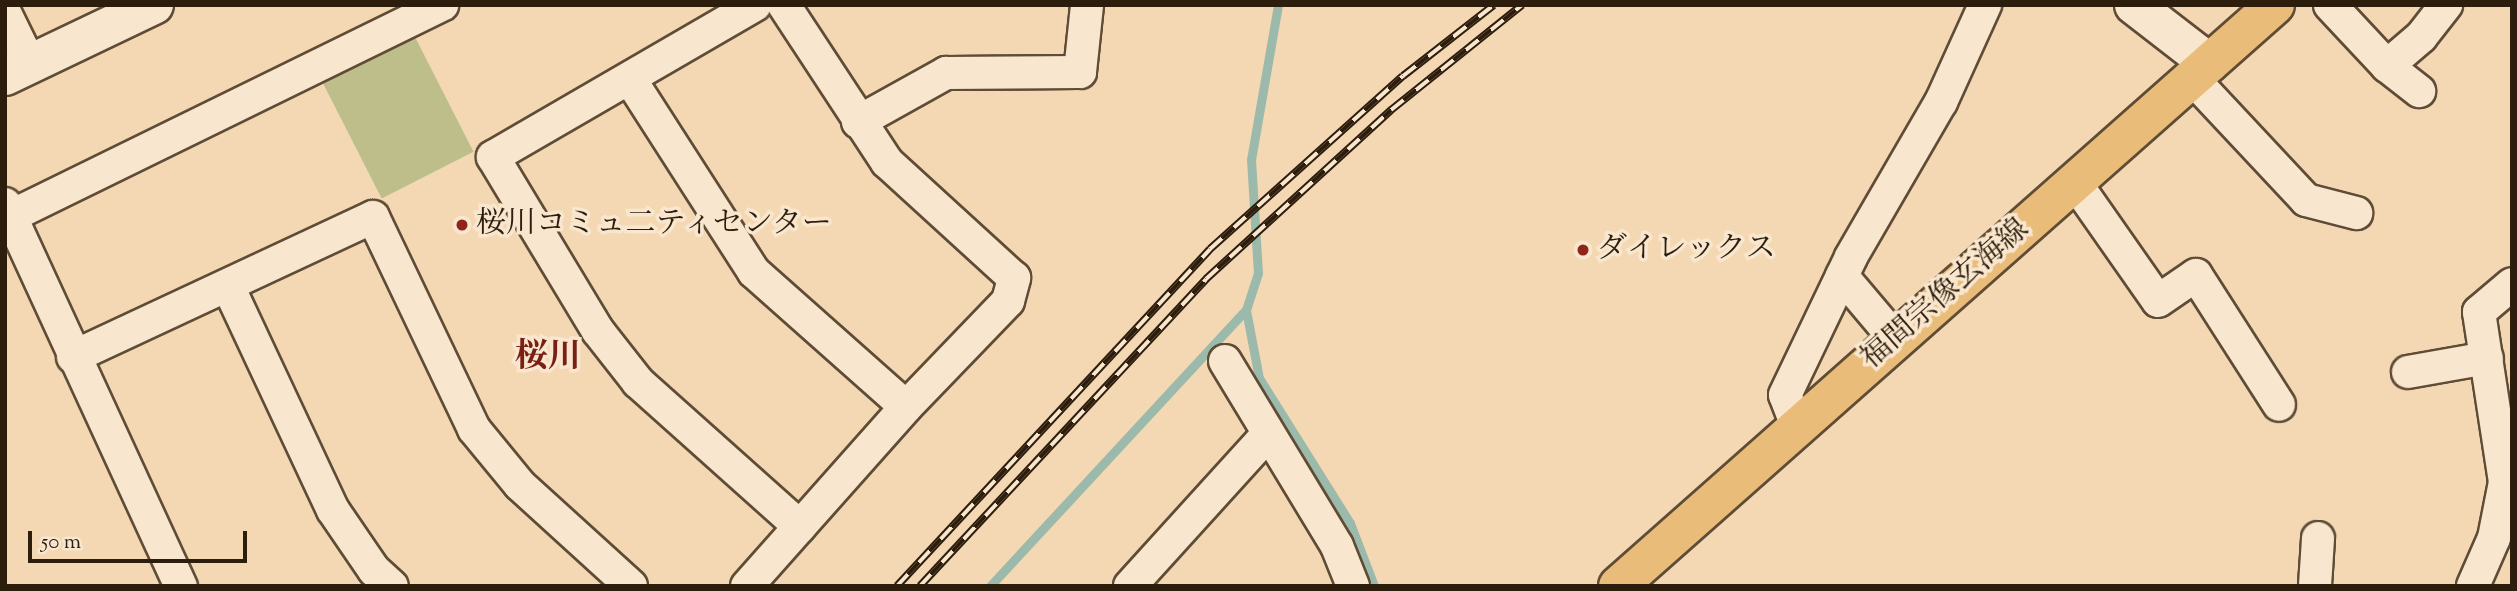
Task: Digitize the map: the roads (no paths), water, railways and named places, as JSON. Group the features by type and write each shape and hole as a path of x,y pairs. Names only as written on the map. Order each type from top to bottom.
{"main road":[{"name":"福間宗像玄海線","path":"1635,580 1797,426 2275,5"}],"street":[{"path":"5,13 18,70 154,5"},
{"path":"181,586 7,213 442,5"},
{"path":"755,5 494,157 598,331 638,382 800,527"},
{"path":"747,586 906,407 1008,301 1014,278 887,162 784,5"},
{"path":"859,122 946,73 1080,72 1087,5"},
{"path":"1797,426 1785,395 1842,276 1941,102 1985,5"},
{"path":"2134,5 2200,70 2306,200 2356,213"},
{"path":"2330,5 2387,66 2419,91"},
{"path":"2387,66 2421,37 2446,5"},
{"path":"629,79 754,272 906,407"},
{"path":"2074,181 2158,301 2196,275 2279,405"},
{"path":"74,357 373,217 474,429 520,485 631,586"},
{"path":"1842,276 1896,340"},
{"path":"2473,586 2494,538 2505,482 2505,429 2487,358 2479,312 2512,284"},
{"path":"228,286 333,510 374,570 392,586"},
{"path":"2408,372 2487,358"},
{"path":"1225,361 1337,546 1353,586"},
{"path":"1130,586 1268,435"},
{"path":"2315,586 2318,538"}],"waterway":[{"path":"1278,5 1251,159 1258,273 1246,310 1259,378 1350,523 1374,586"},
{"path":"990,586 1246,310"}],"railway":[{"path":"897,586 1210,249 1403,76 1494,5"},
{"path":"920,586 1206,279 1391,110 1522,5"}],"place":[{"name":"桜川コミュ二ティセンター","path":"462,225"},
{"name":"ダイレックス","path":"1583,250"}],"district":[{"name":"桜川","path":"548,359"}]}
